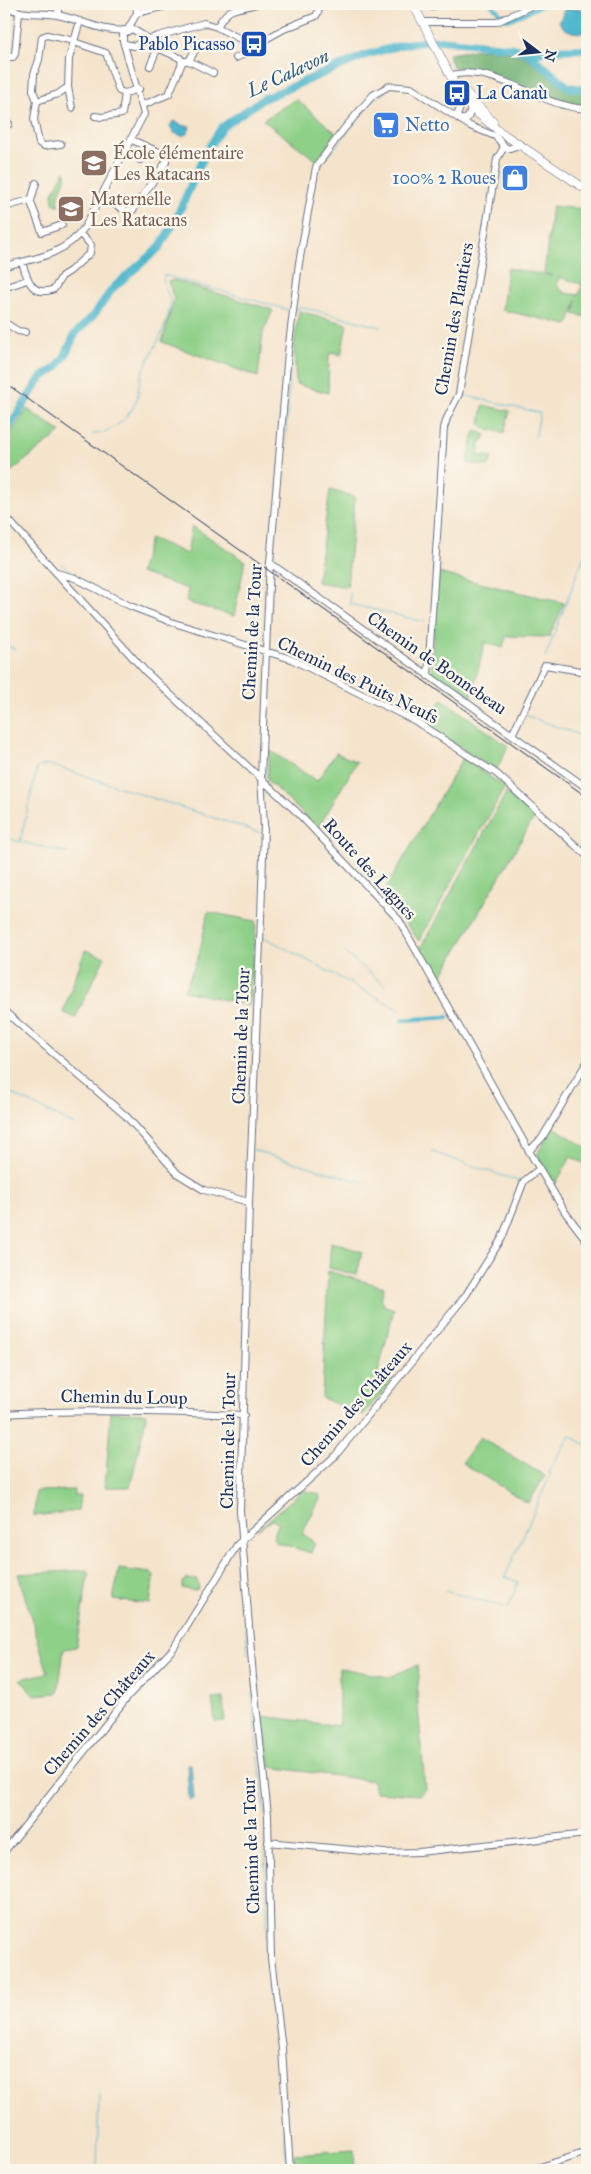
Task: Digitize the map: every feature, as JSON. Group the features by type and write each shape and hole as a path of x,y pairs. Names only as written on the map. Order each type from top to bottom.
{"main road":[{"path":"413,4 470,106 499,131 587,190"},
{"path":"460,88 485,114 518,143"}],"street":[{"path":"58,4 58,15"},
{"path":"130,60 130,53 136,45 138,33 136,4"},
{"path":"4,266 61,250 80,234 143,119 143,105 123,34 136,15 173,4"},
{"path":"217,27 224,14 231,9 256,4"},
{"path":"106,29 124,42 136,45 152,38 204,23 217,27 250,43 261,43 284,29 312,18 318,13 322,4"},
{"path":"424,24 497,22 535,4"},
{"path":"4,6 19,13 58,15 106,29 127,30 138,33 152,38 158,47 213,73"},
{"path":"4,57 13,57 15,54 19,13"},
{"path":"72,108 68,87 69,59 80,21"},
{"path":"61,144 40,145 34,119 36,101 33,90 34,74 39,60 42,37 47,35 106,53 119,91 125,92 139,89"},
{"path":"143,105 169,94 186,61 199,43"},
{"path":"236,58 250,51 250,43"},
{"path":"150,66 158,47"},
{"path":"452,74 463,72 490,77 549,100 587,108"},
{"name":"Chemin de la Tour","path":"290,2170 282,2049 271,1958 268,1815 253,1677 240,1511 249,1202 264,828 261,781 266,651 270,563 288,352 299,264 316,167 363,105 373,95 389,86 411,88 448,114 492,135 504,147"},
{"path":"36,101 64,91 68,87"},
{"path":"460,88 460,120 476,117 493,130 499,131"},
{"path":"95,116 102,117 122,114 125,92"},
{"path":"470,106 468,118 470,126"},
{"path":"448,114 470,106 485,114"},
{"path":"101,196 126,211 137,208 166,162 166,158 161,152 149,149 132,140"},
{"path":"504,147 510,150 518,143"},
{"name":"Chemin des Plantiers","path":"428,676 444,428 446,418 459,394 497,159 504,147"},
{"path":"140,160 145,157 149,149"},
{"path":"36,184 31,201 42,232 62,225"},
{"path":"4,207 31,201"},
{"path":"22,262 27,280 41,292 54,289 62,276 90,253 91,246 80,234"},
{"path":"4,288 27,280"},
{"path":"4,322 18,332 24,332"},
{"name":"Route des Lagnes","path":"4,514 145,671 261,781 312,826 399,920 539,1169 565,1212 587,1241"},
{"name":"Chemin de Bonnebeau","path":"270,563 587,788"},
{"name":"Chemin des Puits Neufs","path":"57,573 70,576 130,606 174,624 290,659 415,721 497,774 587,856"},
{"path":"512,735 545,665 587,672"},
{"path":"4,1011 126,1116 178,1174 204,1190 249,1202"},
{"path":"529,1151 542,1138 587,1062"},
{"name":"Chemin des Châteaux","path":"4,1852 133,1690 173,1649 225,1563 243,1539 335,1456 466,1295 502,1238 524,1181 539,1169"},
{"name":"Chemin du Loup","path":"4,1414 61,1410 112,1410 244,1415"},
{"path":"268,1842 384,1853 418,1852 587,1834"},
{"path":"587,1859 587,1875"},
{"path":"531,2170 587,2152"}],"green space":[{"path":"480,49 505,51 528,58 560,85 587,92 587,106 561,102 500,78 453,67 448,54"},
{"path":"296,99 336,133 317,161 263,120"},
{"path":"64,172 66,172 66,177 59,196 59,206 53,203 52,194"},
{"path":"587,194 587,274 581,284 559,277 557,286 565,293 579,295 582,284 587,285 587,317 574,314 577,300 568,325 502,310 507,268 552,276 544,273 552,206 584,209"},
{"path":"174,280 273,310 263,332 258,377 162,342 174,299 168,281"},
{"path":"299,311 347,324 341,355 333,352 329,355 328,393 296,384 294,344"},
{"path":"483,405 510,411 504,433 484,428 480,424"},
{"path":"27,409 61,432 4,477 4,444"},
{"path":"475,430 486,435 483,441 481,440 478,455 492,457 489,466 467,463"},
{"path":"330,490 355,497 347,587 317,582"},
{"path":"192,526 245,561 234,616 186,602 188,589 140,573 150,538 187,554"},
{"path":"438,573 564,603 549,637 506,636 503,648 485,642 470,702 431,675"},
{"path":"442,699 508,746 496,771 425,724"},
{"path":"269,750 317,781 336,753 357,762 318,828 267,780"},
{"path":"463,758 505,787 419,941 383,893"},
{"path":"506,793 535,816 440,979 420,949"},
{"path":"208,912 256,921 249,1005 184,991 199,955"},
{"path":"85,950 105,957 75,1018 63,1012"},
{"path":"552,1126 587,1148 587,1165 571,1157 555,1184 537,1155"},
{"path":"331,1242 362,1252 357,1275 329,1268"},
{"path":"328,1271 384,1287 381,1300 385,1306 394,1309 378,1373 393,1379 363,1415 322,1398"},
{"path":"111,1412 147,1413 130,1487 105,1487"},
{"path":"480,1437 545,1476 528,1503 462,1463"},
{"path":"74,1490 74,1496 80,1496 78,1511 34,1516 36,1491"},
{"path":"303,1490 319,1494 320,1499 302,1533 315,1543 311,1553 276,1542 273,1537 279,1523 273,1519 257,1530"},
{"path":"119,1569 151,1573 154,1576 150,1604 113,1600"},
{"path":"89,1570 76,1647 64,1649 58,1693 34,1695 20,1679 48,1673 18,1574"},
{"path":"187,1579 197,1580 199,1588 194,1591 182,1588 182,1582"},
{"path":"417,1665 419,1677 417,1693 425,1789 420,1795 375,1792 373,1781 270,1767 263,1716 339,1726 339,1668 389,1677"},
{"path":"223,1698 225,1721 215,1722 212,1699"},
{"path":"354,2150 355,2170 295,2170 294,2154"}],"water":[{"path":"565,9 587,9 587,33 572,32 562,26 559,22"},
{"path":"173,121 184,126 190,126 188,133 182,136 174,133 170,127"},
{"path":"187,1764 191,1764 194,1799 189,1800"}],"waterway":[{"path":"491,4 505,18"},
{"path":"508,20 545,4"},
{"name":"Le Calavon","path":"4,435 40,379 57,367 65,356 75,334 93,316 113,288 159,248 174,223 205,154 222,127 263,99 366,55 405,44 440,40 514,48 529,54 568,87 587,90"},
{"path":"529,54 549,50 587,49"},
{"path":"326,159 374,99 386,93"},
{"path":"92,434 98,434 115,427 135,405 141,376 167,320 170,301 164,285 164,275 289,310"},
{"path":"295,310 301,307 381,327"},
{"path":"276,523 283,476 291,353"},
{"path":"463,395 540,413 535,438"},
{"path":"545,658 587,548"},
{"path":"274,555 284,569"},
{"path":"61,564 79,577"},
{"path":"350,593 350,604 425,622"},
{"path":"4,645 15,649"},
{"path":"525,715 587,738"},
{"path":"4,837 20,842 37,768 48,764 261,833"},
{"path":"264,769 265,778"},
{"path":"265,787 265,795"},
{"path":"22,842 67,853"},
{"path":"264,937 400,1010"},
{"path":"344,952 385,985"},
{"path":"402,1020 447,1017"},
{"path":"4,1090 75,1125"},
{"path":"253,1150 365,1183"},
{"path":"432,1152 521,1182"},
{"path":"445,1591 508,1608 518,1582 505,1577 551,1473 548,1472 570,1436 587,1445"},
{"path":"245,1613 248,1654"},
{"path":"252,1693 265,1816"},
{"path":"265,1835 269,1988 277,2036 281,2087"},
{"path":"97,2170 99,2093"},
{"path":"282,2094 287,2165"}],"railway":[{"path":"4,382 587,797"}],"place":[{"name":"Pablo Picasso","path":"254,44"},
{"name":"La Canaù","path":"457,93"},
{"name":"Netto","path":"386,125"},
{"name":"École élémentaire Les Ratacans","path":"94,163"},
{"name":"100% 2 Roues","path":"515,178"},
{"name":"Maternelle Les Ratacans","path":"71,209"}]}
